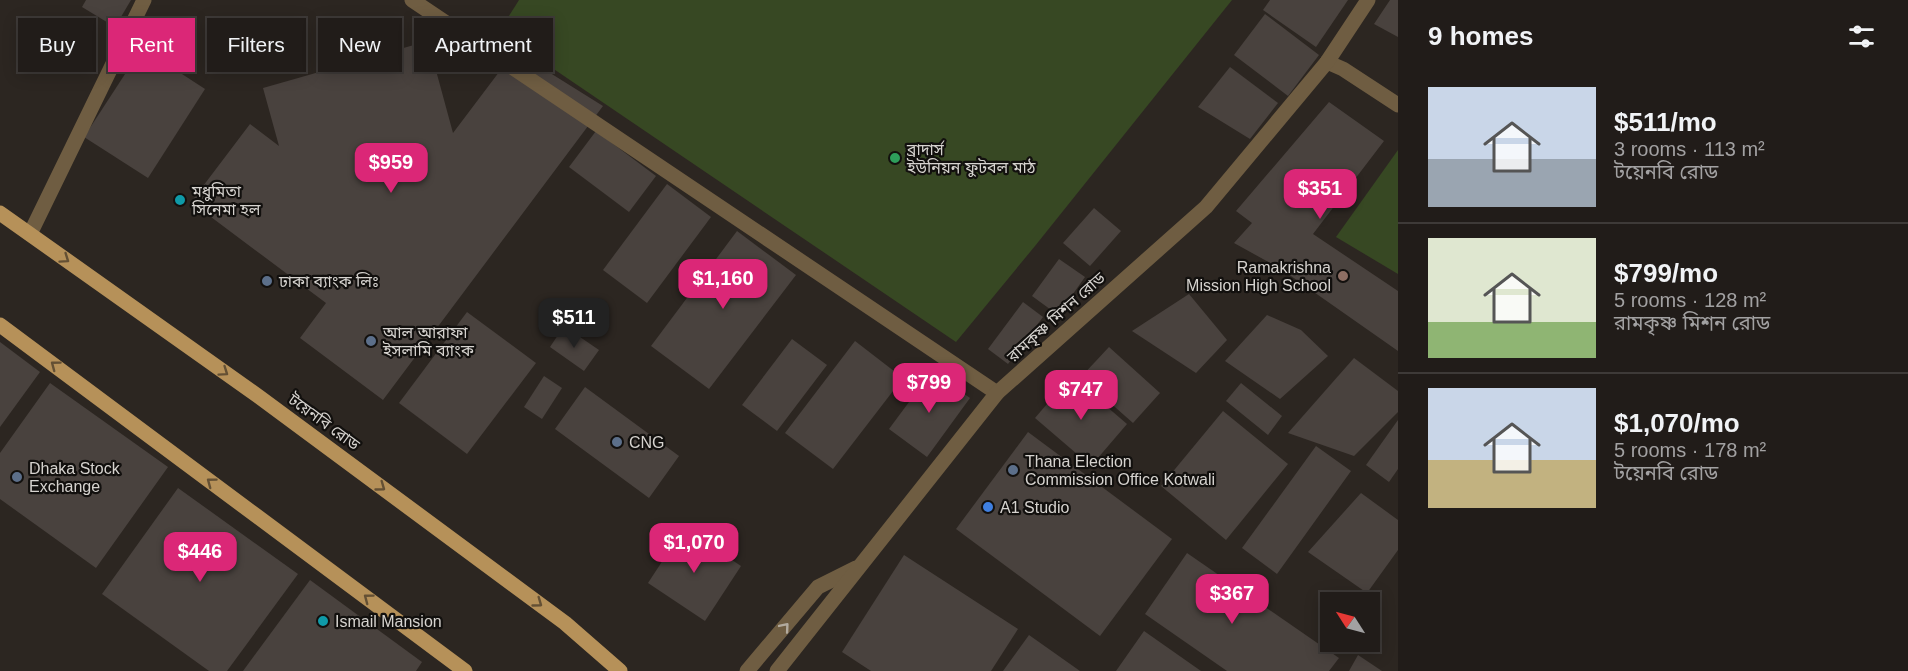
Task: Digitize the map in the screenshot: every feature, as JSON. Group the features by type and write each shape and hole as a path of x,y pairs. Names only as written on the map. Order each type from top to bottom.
{"main road":[{"name":"টয়েনবি রোড","path":"0,213 258,396 565,622 620,671"},
{"path":"0,325 465,671"}],"street":[{"path":"30,234 144,0"},
{"path":"412,0 997,393"},
{"name":"রামকৃষ্ণ মিশন রোড","path":"777,671 997,393 1206,207 1327,62 1368,0"},
{"path":"1327,62 1343,69 1398,105"},
{"path":"747,671 818,587 861,566"}],"green space":[{"name":"ব্রাদার্স ইউনিয়ন ফুটবল মাঠ","path":"519,0 1232,0 956,342 553,69 553,18 508,18"},
{"path":"1398,150 1398,274 1336,237"}],"building":[{"path":"86,0 131,0 120,18 108,18 108,23 82,7"},
{"path":"1270,0 1348,0 1316,47 1263,10"},
{"path":"1390,0 1398,0 1398,37 1374,24"},
{"path":"1265,14 1319,55 1288,96 1234,55"},
{"path":"414,45 414,72 436,72 453,133 499,72 549,72 603,106 383,400 300,338 326,303 191,202 250,124 279,146 263,88 319,72 402,72 402,48"},
{"path":"1230,67 1278,103 1250,139 1198,107"},
{"path":"126,72 179,72 205,89 148,178 84,137"},
{"path":"1329,102 1384,141 1313,234 1398,291 1398,351 1281,269 1234,243 1252,223 1236,211"},
{"path":"596,131 656,176 629,212 569,167"},
{"path":"667,184 711,217 647,303 603,270"},
{"path":"1094,208 1121,231 1090,266 1063,243"},
{"path":"737,231 796,275 709,389 651,346"},
{"path":"1059,259 1085,277 1058,315 1032,296"},
{"path":"1189,294 1227,340 1196,373 1132,331"},
{"path":"1023,302 1043,317 1008,364 988,349"},
{"path":"467,312 536,363 467,454 399,403"},
{"path":"1267,315 1301,330 1328,356 1280,399 1225,361"},
{"path":"564,326 599,350 584,371 550,347"},
{"path":"792,339 827,365 777,431 742,405"},
{"path":"855,341 903,378 833,469 785,433"},
{"path":"0,342 40,372 0,427"},
{"path":"1109,347 1160,393 1133,423 1081,377"},
{"path":"1354,358 1398,391 1398,412 1354,456 1288,433"},
{"path":"932,371 970,398 927,457 889,429"},
{"path":"544,376 562,388 542,419 524,407"},
{"path":"1071,376 1127,424 1091,466 1035,418"},
{"path":"50,383 168,467 96,568 0,499 0,453"},
{"path":"1241,383 1282,416 1268,435 1226,401"},
{"name":"CNG","path":"585,387 679,456 649,498 555,429"},
{"path":"1223,411 1288,464 1226,540 1161,486"},
{"path":"1398,420 1398,469 1389,482 1366,465"},
{"path":"1028,432 1172,539 1100,636 956,529"},
{"path":"1316,446 1351,471 1277,574 1242,548"},
{"path":"178,488 298,574 227,671 209,671 102,594"},
{"path":"1361,493 1398,520 1398,550 1368,592 1308,552"},
{"path":"684,528 741,566 705,621 648,583"},
{"path":"1187,553 1320,645 1320,652 1330,652 1339,658 1329,671 1227,671 1145,614"},
{"path":"904,555 1018,629 991,671 871,671 842,652"},
{"name":"Ismail Mansion","path":"310,580 422,662 416,671 243,671"},
{"path":"1144,631 1201,671 1116,671"},
{"path":"1029,635 1080,671 1003,671"},
{"path":"1358,655 1382,671 1349,671"}],"place":[{"name":"ব্রাদার্স ইউনিয়ন ফুটবল মাঠ","path":"895,158"},
{"name":"মধুমিতা সিনেমা হল","path":"180,200"},
{"name":"Ramakrishna Mission High School","path":"1343,276"},
{"name":"ঢাকা ব্যাংক লিঃ","path":"267,281"},
{"name":"আল আরাফা ইসলামি ব্যাংক","path":"371,341"},
{"name":"CNG","path":"617,442"},
{"name":"Thana Election Commission Office Kotwali","path":"1013,470"},
{"name":"Dhaka Stock Exchange","path":"17,477"},
{"name":"A1 Studio","path":"988,507"},
{"name":"Ismail Mansion","path":"323,621"}]}
